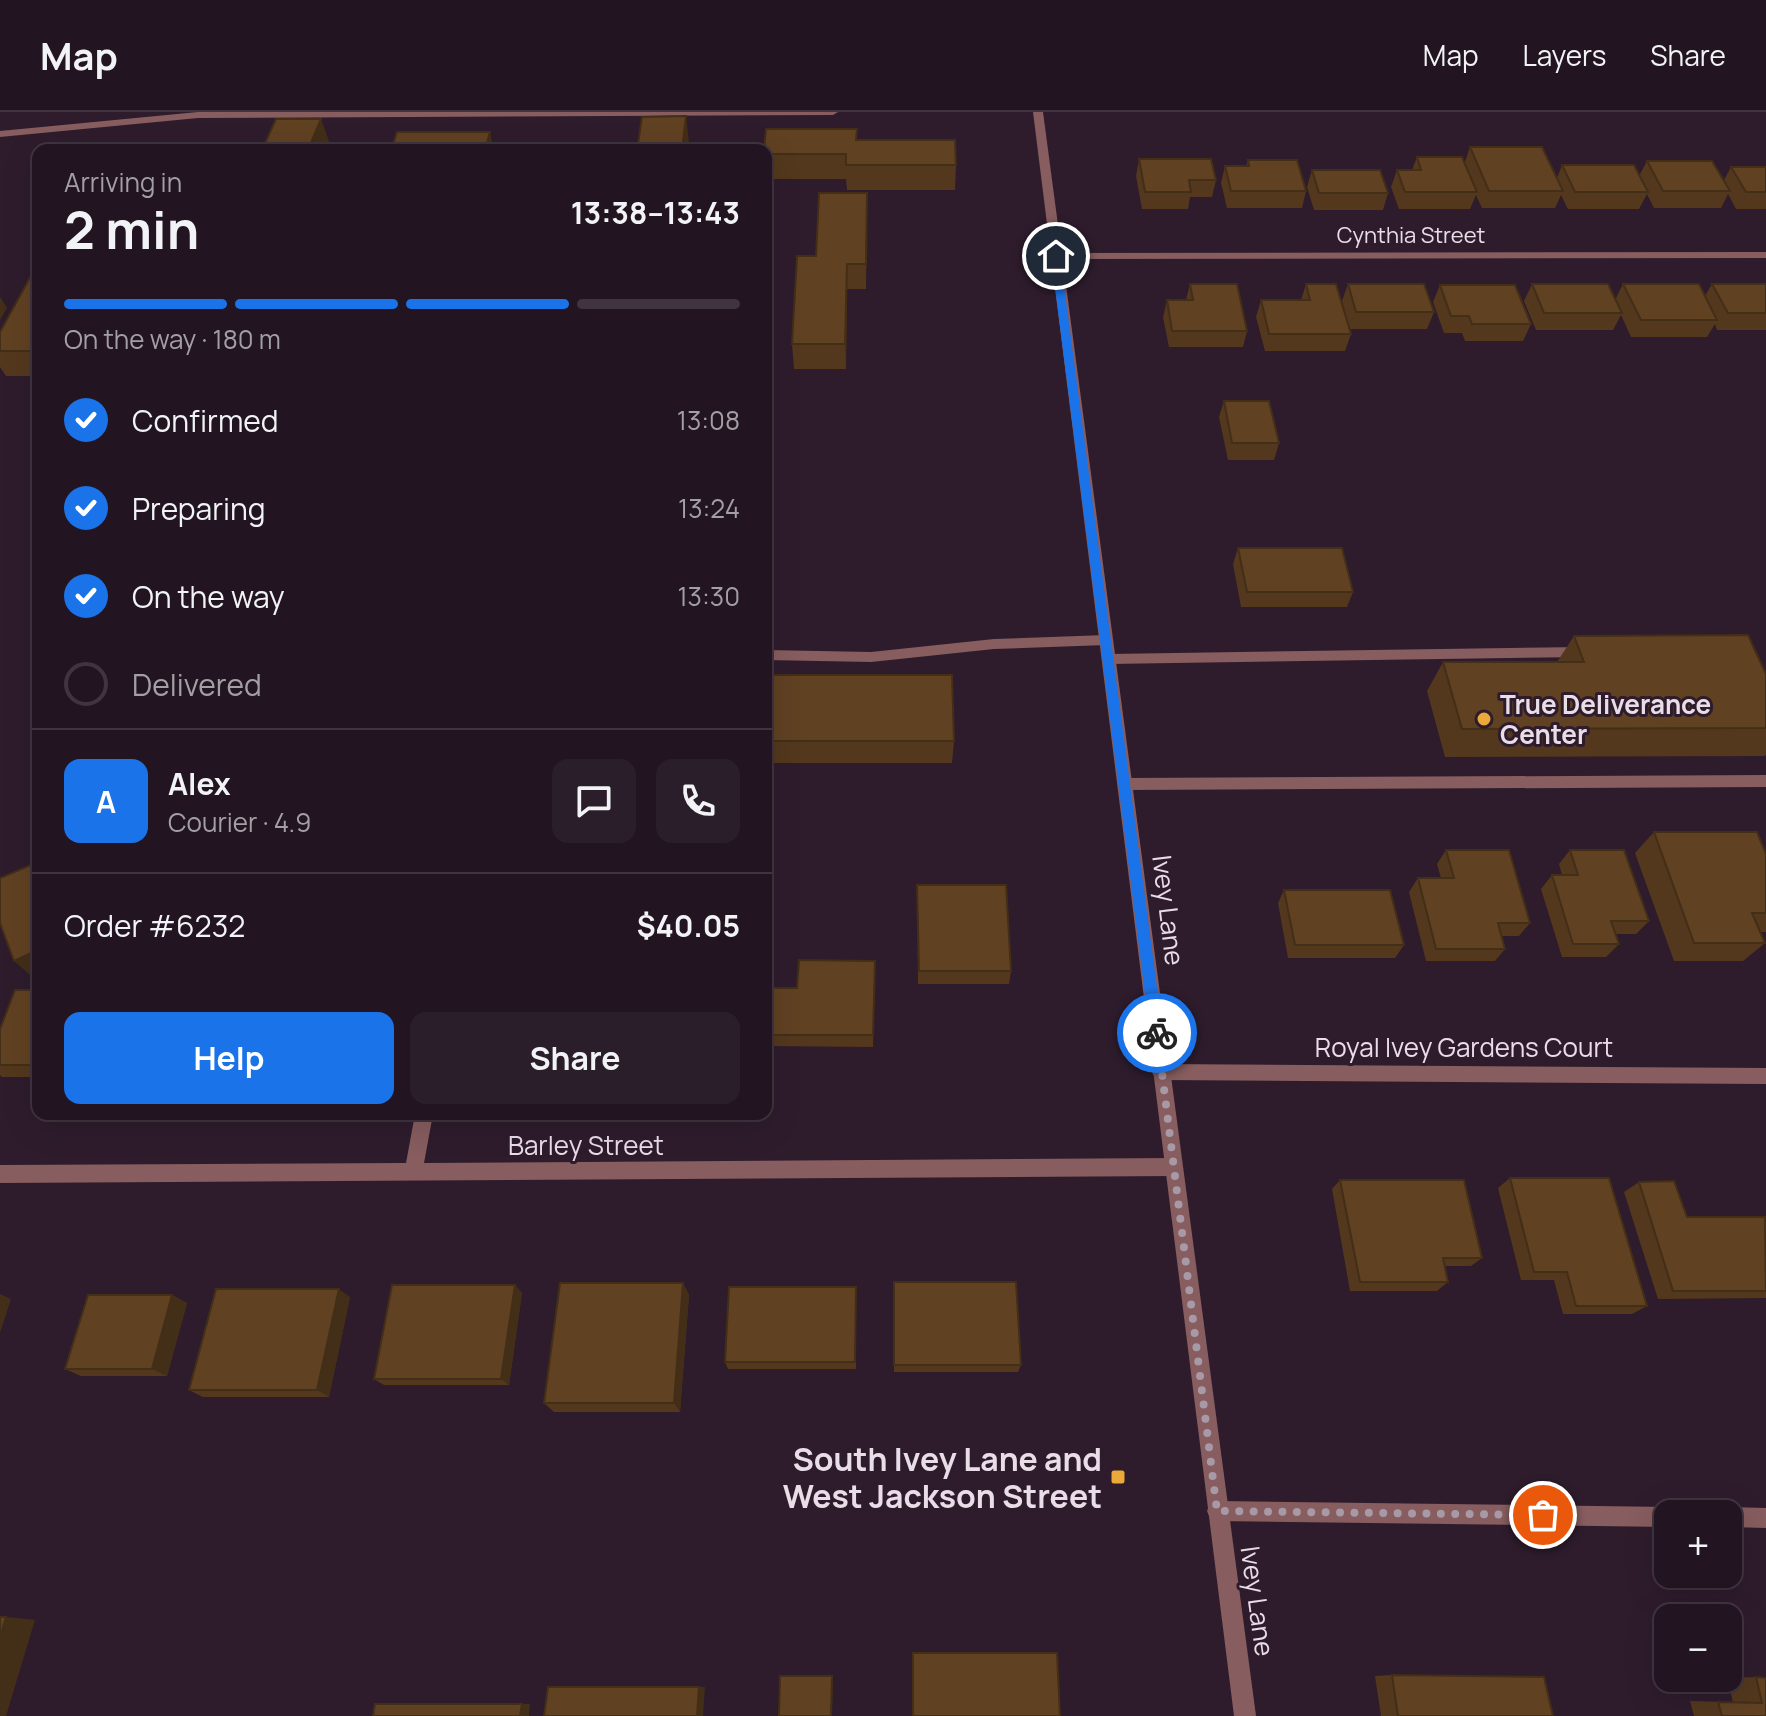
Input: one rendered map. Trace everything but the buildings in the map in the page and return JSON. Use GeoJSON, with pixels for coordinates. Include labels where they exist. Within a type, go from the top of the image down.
{"type":"FeatureCollection","features":[{"type":"Feature","properties":{"kind":"street"},"geometry":{"type":"LineString","coordinates":[[0,134],[198,115],[833,112]]}},
{"type":"Feature","properties":{"kind":"street","name":"Ivey Lane"},"geometry":{"type":"LineString","coordinates":[[1038,112],[1245,1716]]}},
{"type":"Feature","properties":{"kind":"street","name":"Cynthia Street"},"geometry":{"type":"LineString","coordinates":[[1056,256],[1766,255]]}},
{"type":"Feature","properties":{"kind":"street"},"geometry":{"type":"LineString","coordinates":[[772,655],[871,657],[994,644],[1106,640]]}},
{"type":"Feature","properties":{"kind":"street"},"geometry":{"type":"LineString","coordinates":[[1109,659],[1604,651]]}},
{"type":"Feature","properties":{"kind":"street"},"geometry":{"type":"LineString","coordinates":[[1125,784],[1766,781]]}},
{"type":"Feature","properties":{"kind":"street","name":"Royal Ivey Gardens Court"},"geometry":{"type":"LineString","coordinates":[[1161,1072],[1766,1076]]}},
{"type":"Feature","properties":{"kind":"street"},"geometry":{"type":"LineString","coordinates":[[413,1172],[423,1120]]}},
{"type":"Feature","properties":{"kind":"street","name":"Barley Street"},"geometry":{"type":"LineString","coordinates":[[0,1174],[1173,1167]]}},
{"type":"Feature","properties":{"kind":"street"},"geometry":{"type":"LineString","coordinates":[[1217,1511],[1654,1517]]}},
{"type":"Feature","properties":{"kind":"street"},"geometry":{"type":"LineString","coordinates":[[1742,1517],[1766,1518]]}},
{"type":"Feature","properties":{"kind":"way so far"},"geometry":{"type":"LineString","coordinates":[[1157,1033],[1217,1511],[1543,1515]]}},
{"type":"Feature","properties":{"kind":"place","name":"True Deliverance Center"},"geometry":{"type":"Point","coordinates":[1484,719]}},
{"type":"Feature","properties":{"kind":"place","name":"South Ivey Lane and West Jackson Street"},"geometry":{"type":"Point","coordinates":[1118,1477]}},
{"type":"Feature","properties":{"kind":"route"},"geometry":{"type":"LineString","coordinates":[[1056,256],[1157,1033]]}}]}
